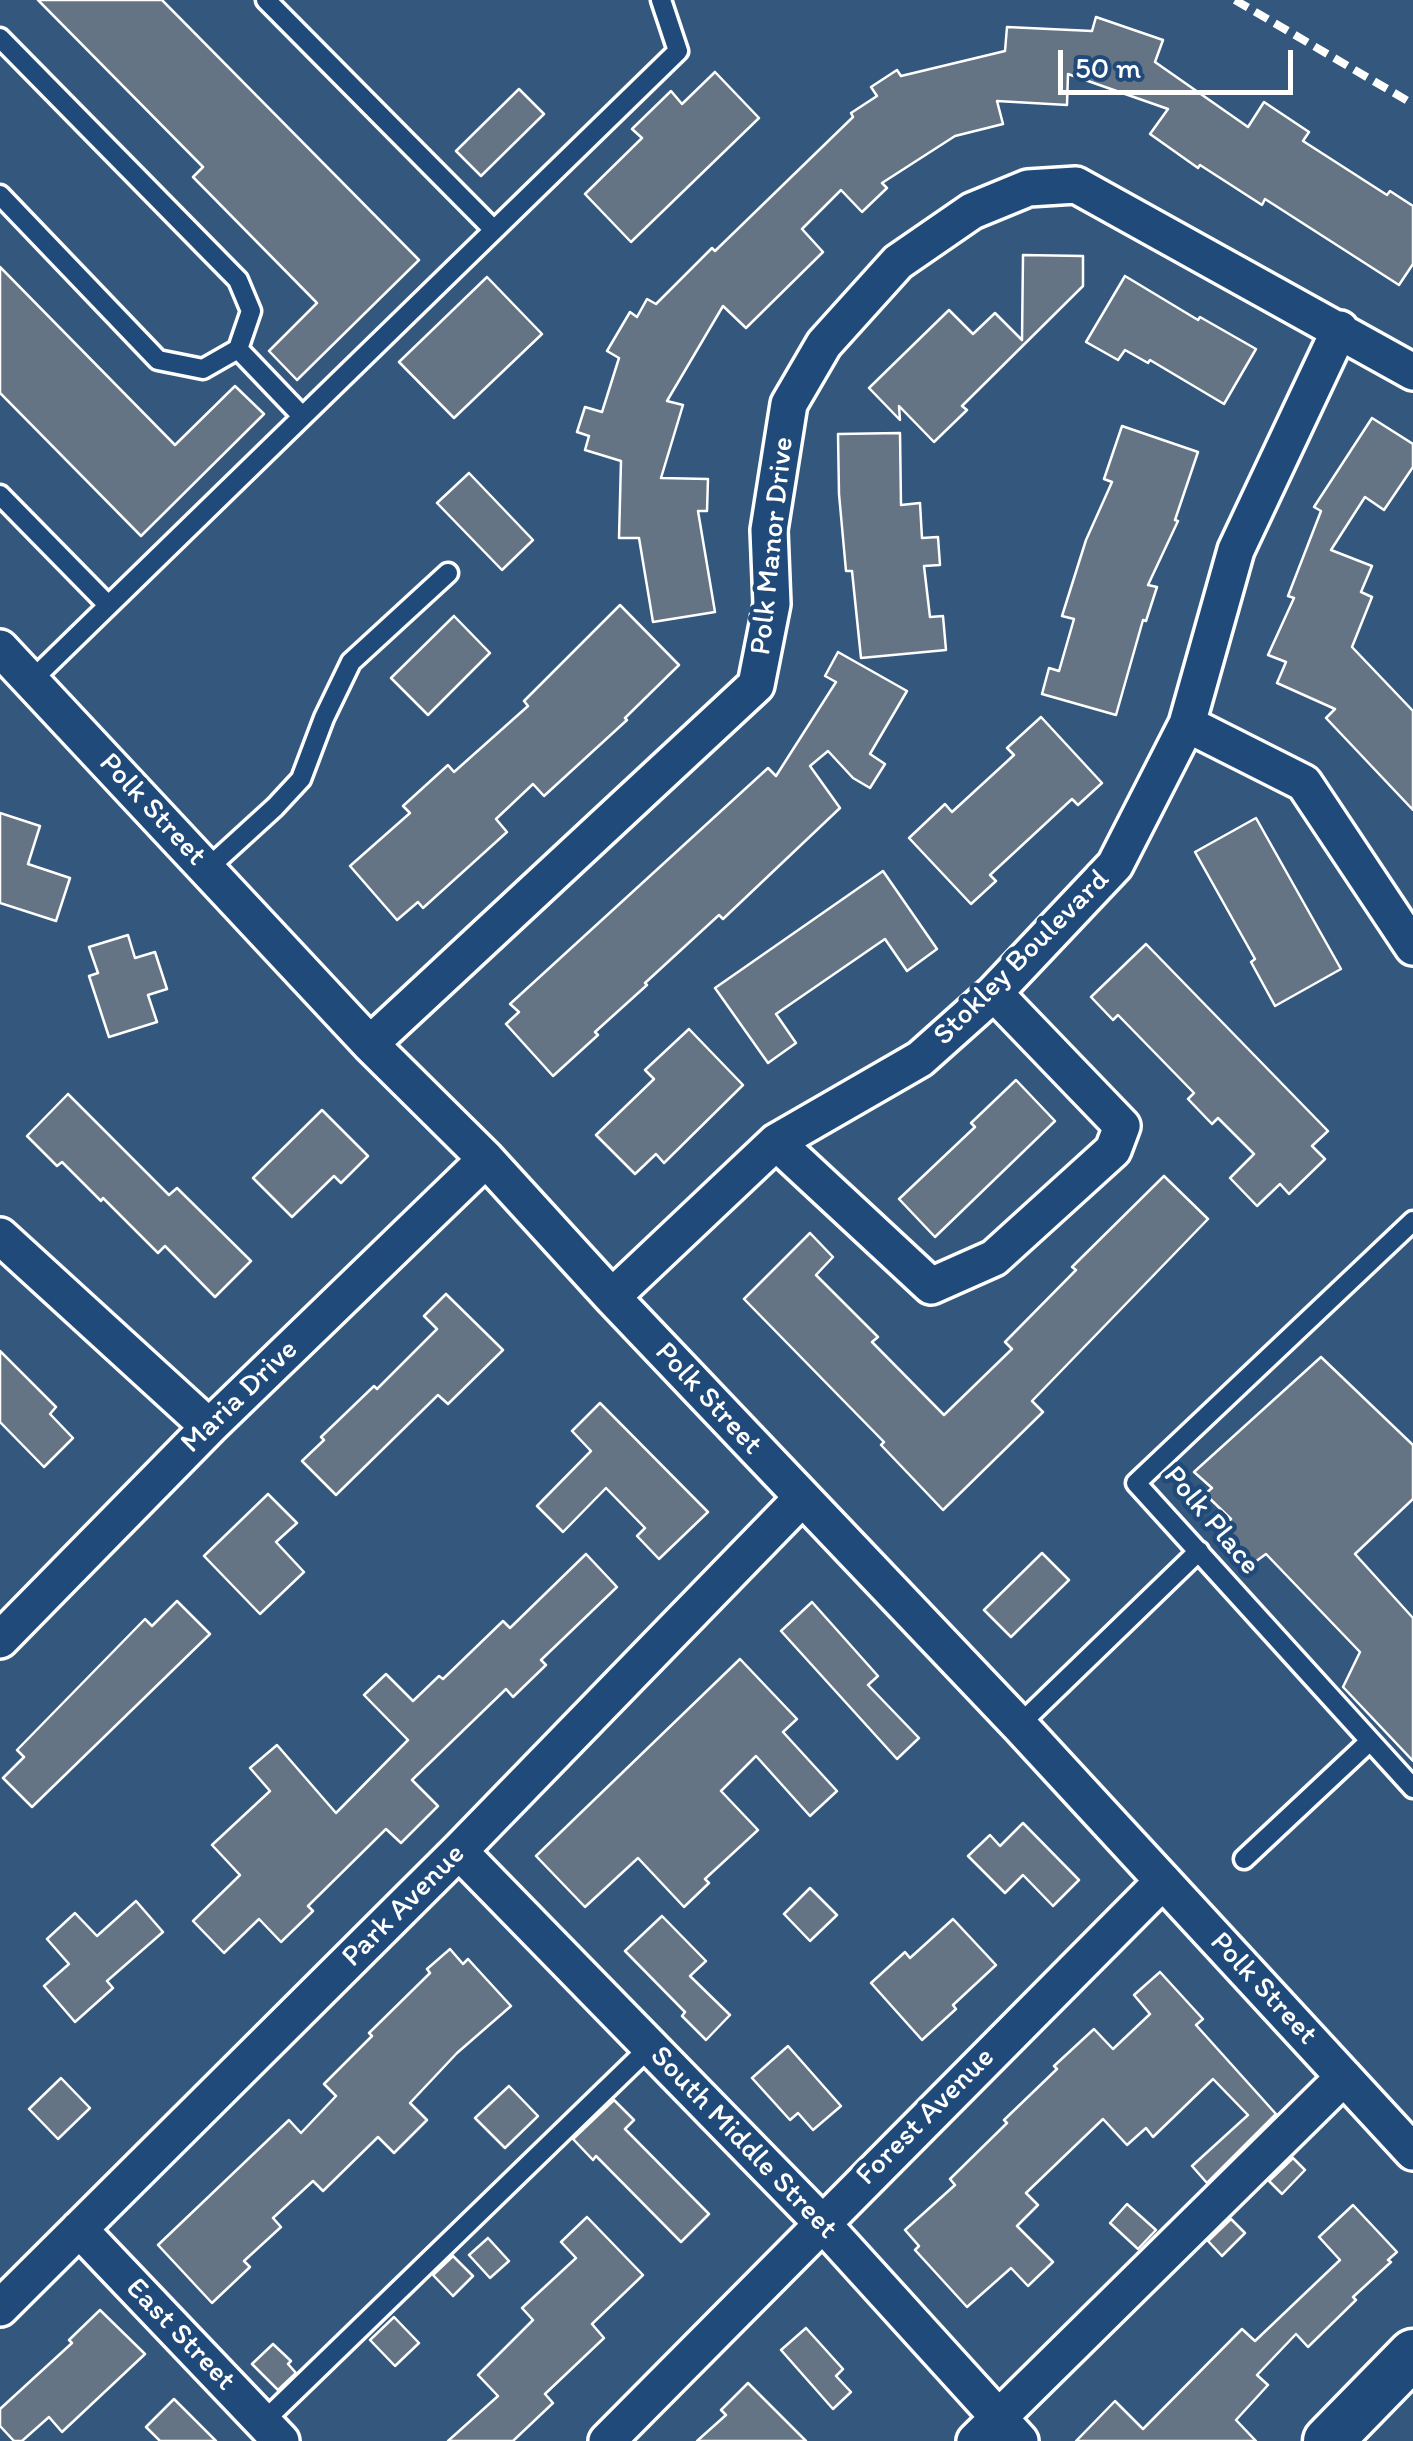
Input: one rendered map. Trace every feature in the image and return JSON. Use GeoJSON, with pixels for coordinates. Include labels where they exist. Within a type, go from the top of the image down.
{"type":"FeatureCollection","features":[{"type":"Feature","properties":{"kind":"main road"},"geometry":{"type":"LineString","coordinates":[[1328,2441],[1413,2354]]}},
{"type":"Feature","properties":{"kind":"street","name":"Polk Manor Drive"},"geometry":{"type":"LineString","coordinates":[[370,1044],[756,686],[772,604],[769,530],[790,404],[824,344],[898,262],[972,212],[1028,188],[1076,184],[1413,372]]}},
{"type":"Feature","properties":{"kind":"street","name":"Stokley Boulevard"},"geometry":{"type":"LineString","coordinates":[[612,1297],[776,1142],[920,1059],[994,993],[1114,865],[1187,724],[1236,550],[1340,330]]}},
{"type":"Feature","properties":{"kind":"street","name":"Polk Street"},"geometry":{"type":"LineString","coordinates":[[0,648],[370,1044],[486,1160],[1019,1725],[1413,2152]]}},
{"type":"Feature","properties":{"kind":"street"},"geometry":{"type":"LineString","coordinates":[[1187,724],[1304,784],[1413,947]]}},
{"type":"Feature","properties":{"kind":"street"},"geometry":{"type":"LineString","coordinates":[[776,1142],[931,1286],[994,1258],[1112,1150],[1122,1126],[994,993]]}},
{"type":"Feature","properties":{"kind":"street","name":"Maria Drive"},"geometry":{"type":"LineString","coordinates":[[0,1640],[209,1426],[486,1160]]}},
{"type":"Feature","properties":{"kind":"street"},"geometry":{"type":"LineString","coordinates":[[0,1236],[209,1426]]}},
{"type":"Feature","properties":{"kind":"street","name":"Park Avenue"},"geometry":{"type":"LineString","coordinates":[[0,2308],[458,1851],[802,1498]]}},
{"type":"Feature","properties":{"kind":"street","name":"South Middle Street"},"geometry":{"type":"LineString","coordinates":[[458,1851],[821,2222],[998,2433]]}},
{"type":"Feature","properties":{"kind":"street","name":"Forest Avenue"},"geometry":{"type":"LineString","coordinates":[[606,2441],[1163,1881]]}},
{"type":"Feature","properties":{"kind":"street"},"geometry":{"type":"LineString","coordinates":[[998,2433],[1344,2077]]}},
{"type":"Feature","properties":{"kind":"street","name":"East Street"},"geometry":{"type":"LineString","coordinates":[[79,2229],[272,2431]]}},
{"type":"Feature","properties":{"kind":"lane"},"geometry":{"type":"LineString","coordinates":[[266,0],[494,230]]}},
{"type":"Feature","properties":{"kind":"lane"},"geometry":{"type":"LineString","coordinates":[[31,681],[678,50],[662,0]]}},
{"type":"Feature","properties":{"kind":"lane"},"geometry":{"type":"LineString","coordinates":[[0,38],[238,280],[251,311],[238,349],[203,368],[158,360],[0,194]]}},
{"type":"Feature","properties":{"kind":"lane"},"geometry":{"type":"LineString","coordinates":[[238,349],[302,416]]}},
{"type":"Feature","properties":{"kind":"lane"},"geometry":{"type":"LineString","coordinates":[[0,495],[108,605]]}},
{"type":"Feature","properties":{"kind":"lane"},"geometry":{"type":"LineString","coordinates":[[207,869],[275,808],[300,779],[351,662],[448,573]]}},
{"type":"Feature","properties":{"kind":"lane","name":"Polk Place"},"geometry":{"type":"LineString","coordinates":[[1413,1221],[1136,1482],[1413,1788]]}},
{"type":"Feature","properties":{"kind":"lane"},"geometry":{"type":"LineString","coordinates":[[1019,1725],[1198,1550]]}},
{"type":"Feature","properties":{"kind":"lane"},"geometry":{"type":"LineString","coordinates":[[1244,1859],[1368,1742]]}},
{"type":"Feature","properties":{"kind":"lane"},"geometry":{"type":"LineString","coordinates":[[272,2431],[650,2046]]}},
{"type":"Feature","properties":{"kind":"building"},"geometry":{"type":"Polygon","coordinates":[[[38,0],[162,0],[419,260],[297,380],[269,351],[317,303],[193,177],[203,167],[38,0]]]}},
{"type":"Feature","properties":{"kind":"building"},"geometry":{"type":"Polygon","coordinates":[[[1096,17],[1163,40],[1155,62],[1248,127],[1264,102],[1309,132],[1303,141],[1387,195],[1390,191],[1413,206],[1413,264],[1399,285],[1265,199],[1262,205],[1200,165],[1198,168],[1150,134],[1168,109],[1068,74],[1067,105],[997,101],[1003,124],[955,136],[882,183],[887,188],[862,212],[841,190],[802,229],[823,252],[746,328],[723,306],[667,401],[683,405],[661,478],[708,479],[707,511],[698,511],[715,612],[653,622],[639,538],[619,538],[621,461],[585,450],[589,436],[577,432],[585,407],[602,412],[619,358],[607,351],[630,312],[637,317],[647,299],[656,304],[712,248],[715,251],[853,117],[851,113],[877,96],[871,87],[897,70],[901,76],[1005,51],[1007,27],[1092,31],[1096,17]]]}},
{"type":"Feature","properties":{"kind":"building"},"geometry":{"type":"Polygon","coordinates":[[[715,72],[759,118],[631,242],[585,194],[642,138],[632,129],[671,91],[682,104],[715,72]]]}},
{"type":"Feature","properties":{"kind":"building"},"geometry":{"type":"Polygon","coordinates":[[[519,89],[544,114],[481,176],[456,151],[519,89]]]}},
{"type":"Feature","properties":{"kind":"building"},"geometry":{"type":"Polygon","coordinates":[[[1023,255],[1083,256],[1083,286],[962,406],[967,410],[934,442],[899,406],[900,420],[869,388],[949,310],[973,334],[995,313],[1022,340],[1023,255]]]}},
{"type":"Feature","properties":{"kind":"building"},"geometry":{"type":"Polygon","coordinates":[[[0,267],[175,445],[235,386],[264,414],[141,536],[0,393],[0,267]]]}},
{"type":"Feature","properties":{"kind":"building"},"geometry":{"type":"Polygon","coordinates":[[[1125,276],[1256,349],[1224,404],[1150,360],[1148,363],[1125,350],[1118,360],[1086,342],[1125,276]]]}},
{"type":"Feature","properties":{"kind":"building"},"geometry":{"type":"Polygon","coordinates":[[[487,277],[542,334],[454,418],[399,362],[487,277]]]}},
{"type":"Feature","properties":{"kind":"building"},"geometry":{"type":"Polygon","coordinates":[[[1372,418],[1413,444],[1413,467],[1384,510],[1365,497],[1331,550],[1372,566],[1361,592],[1372,597],[1352,647],[1413,711],[1413,810],[1326,718],[1335,709],[1277,683],[1286,662],[1268,655],[1294,598],[1288,596],[1321,511],[1314,507],[1372,418]]]}},
{"type":"Feature","properties":{"kind":"building"},"geometry":{"type":"Polygon","coordinates":[[[1122,426],[1198,452],[1175,520],[1178,521],[1148,585],[1157,587],[1146,621],[1143,620],[1116,715],[1042,694],[1049,668],[1059,671],[1074,619],[1062,616],[1086,540],[1112,482],[1104,479],[1122,426]]]}},
{"type":"Feature","properties":{"kind":"building"},"geometry":{"type":"Polygon","coordinates":[[[900,433],[901,505],[920,503],[922,538],[938,537],[940,565],[924,566],[930,617],[943,616],[946,650],[861,658],[852,571],[846,571],[838,434],[900,433]]]}},
{"type":"Feature","properties":{"kind":"building"},"geometry":{"type":"Polygon","coordinates":[[[469,473],[533,540],[502,570],[437,503],[469,473]]]}},
{"type":"Feature","properties":{"kind":"building"},"geometry":{"type":"Polygon","coordinates":[[[620,605],[679,665],[627,720],[544,796],[533,784],[496,819],[507,832],[423,908],[418,902],[397,920],[350,866],[410,813],[403,806],[448,765],[454,772],[528,706],[524,701],[620,605]]]}},
{"type":"Feature","properties":{"kind":"building"},"geometry":{"type":"Polygon","coordinates":[[[454,616],[490,653],[428,715],[391,678],[454,616]]]}},
{"type":"Feature","properties":{"kind":"building"},"geometry":{"type":"Polygon","coordinates":[[[838,652],[907,691],[870,754],[885,764],[870,788],[853,778],[828,751],[810,766],[840,808],[723,919],[719,915],[645,983],[595,1032],[598,1035],[553,1076],[506,1024],[519,1012],[510,1004],[768,768],[776,776],[836,682],[825,676],[838,652]]]}},
{"type":"Feature","properties":{"kind":"building"},"geometry":{"type":"Polygon","coordinates":[[[1041,717],[1102,783],[1078,805],[1072,799],[990,875],[996,881],[971,904],[909,838],[945,804],[952,812],[1014,755],[1007,748],[1041,717]]]}},
{"type":"Feature","properties":{"kind":"building"},"geometry":{"type":"Polygon","coordinates":[[[0,813],[40,826],[28,864],[70,878],[56,921],[0,903],[0,813]]]}},
{"type":"Feature","properties":{"kind":"building"},"geometry":{"type":"Polygon","coordinates":[[[1256,818],[1341,969],[1275,1006],[1251,962],[1255,959],[1195,852],[1256,818]]]}},
{"type":"Feature","properties":{"kind":"building"},"geometry":{"type":"Polygon","coordinates":[[[883,871],[937,949],[907,971],[885,939],[776,1014],[796,1043],[768,1063],[715,988],[883,871]]]}},
{"type":"Feature","properties":{"kind":"building"},"geometry":{"type":"Polygon","coordinates":[[[128,935],[135,958],[155,952],[167,989],[148,995],[157,1022],[109,1037],[89,976],[98,973],[89,947],[128,935]]]}},
{"type":"Feature","properties":{"kind":"building"},"geometry":{"type":"Polygon","coordinates":[[[1146,944],[1328,1131],[1312,1146],[1325,1159],[1289,1194],[1280,1184],[1257,1206],[1230,1178],[1254,1154],[1218,1118],[1212,1124],[1188,1099],[1194,1093],[1118,1015],[1113,1020],[1091,997],[1146,944]]]}},
{"type":"Feature","properties":{"kind":"building"},"geometry":{"type":"Polygon","coordinates":[[[689,1029],[743,1085],[664,1163],[656,1154],[635,1174],[596,1135],[654,1079],[645,1070],[689,1029]]]}},
{"type":"Feature","properties":{"kind":"building"},"geometry":{"type":"Polygon","coordinates":[[[1016,1080],[1055,1121],[935,1237],[899,1199],[975,1127],[971,1123],[1016,1080]]]}},
{"type":"Feature","properties":{"kind":"building"},"geometry":{"type":"Polygon","coordinates":[[[68,1094],[169,1195],[177,1188],[251,1261],[215,1297],[165,1246],[158,1253],[103,1198],[101,1201],[62,1162],[57,1166],[27,1136],[68,1094]]]}},
{"type":"Feature","properties":{"kind":"building"},"geometry":{"type":"Polygon","coordinates":[[[322,1110],[368,1156],[341,1183],[334,1176],[292,1217],[253,1178],[322,1110]]]}},
{"type":"Feature","properties":{"kind":"building"},"geometry":{"type":"Polygon","coordinates":[[[1164,1176],[1208,1219],[1032,1401],[1043,1412],[943,1510],[881,1445],[884,1442],[744,1299],[810,1233],[833,1257],[816,1275],[878,1337],[872,1342],[944,1415],[1012,1349],[1005,1342],[1076,1270],[1072,1267],[1164,1176]]]}},
{"type":"Feature","properties":{"kind":"building"},"geometry":{"type":"Polygon","coordinates":[[[446,1294],[503,1350],[448,1404],[438,1395],[336,1495],[302,1461],[324,1440],[321,1437],[374,1386],[377,1389],[437,1329],[424,1316],[446,1294]]]}},
{"type":"Feature","properties":{"kind":"building"},"geometry":{"type":"Polygon","coordinates":[[[0,1351],[56,1407],[50,1414],[73,1438],[44,1467],[0,1422],[0,1351]]]}},
{"type":"Feature","properties":{"kind":"building"},"geometry":{"type":"Polygon","coordinates":[[[1321,1357],[1413,1445],[1413,1499],[1355,1554],[1413,1618],[1413,1761],[1343,1687],[1360,1652],[1266,1554],[1248,1567],[1218,1534],[1231,1519],[1205,1494],[1212,1488],[1194,1472],[1321,1357]]]}},
{"type":"Feature","properties":{"kind":"building"},"geometry":{"type":"Polygon","coordinates":[[[600,1403],[708,1512],[659,1559],[637,1536],[645,1528],[606,1488],[563,1532],[537,1506],[591,1451],[572,1431],[600,1403]]]}},
{"type":"Feature","properties":{"kind":"building"},"geometry":{"type":"Polygon","coordinates":[[[268,1494],[297,1523],[276,1542],[304,1572],[260,1614],[204,1556],[268,1494]]]}},
{"type":"Feature","properties":{"kind":"building"},"geometry":{"type":"Polygon","coordinates":[[[1042,1553],[1069,1580],[1011,1637],[984,1610],[1042,1553]]]}},
{"type":"Feature","properties":{"kind":"building"},"geometry":{"type":"Polygon","coordinates":[[[586,1554],[617,1587],[541,1660],[546,1665],[513,1697],[506,1689],[412,1780],[438,1806],[401,1843],[386,1829],[308,1906],[313,1911],[281,1942],[259,1919],[224,1953],[193,1921],[240,1875],[212,1845],[270,1791],[250,1768],[277,1745],[336,1813],[408,1740],[364,1695],[386,1674],[413,1701],[439,1676],[443,1679],[503,1621],[510,1628],[586,1554]]]}},
{"type":"Feature","properties":{"kind":"building"},"geometry":{"type":"Polygon","coordinates":[[[177,1601],[210,1634],[32,1807],[3,1778],[24,1757],[17,1750],[145,1619],[152,1626],[177,1601]]]}},
{"type":"Feature","properties":{"kind":"building"},"geometry":{"type":"Polygon","coordinates":[[[812,1602],[878,1676],[868,1685],[919,1738],[897,1759],[781,1631],[812,1602]]]}},
{"type":"Feature","properties":{"kind":"building"},"geometry":{"type":"Polygon","coordinates":[[[740,1659],[797,1719],[783,1732],[837,1791],[810,1816],[756,1756],[721,1791],[758,1830],[705,1879],[709,1883],[684,1907],[638,1858],[585,1907],[536,1856],[740,1659]]]}},
{"type":"Feature","properties":{"kind":"building"},"geometry":{"type":"Polygon","coordinates":[[[1023,1823],[1079,1880],[1053,1906],[1023,1875],[1005,1893],[968,1856],[990,1835],[1000,1846],[1023,1823]]]}},
{"type":"Feature","properties":{"kind":"building"},"geometry":{"type":"Polygon","coordinates":[[[810,1888],[837,1915],[810,1941],[784,1914],[810,1888]]]}},
{"type":"Feature","properties":{"kind":"building"},"geometry":{"type":"Polygon","coordinates":[[[136,1901],[163,1932],[107,1981],[113,1988],[75,2022],[44,1986],[69,1964],[47,1939],[75,1913],[97,1936],[136,1901]]]}},
{"type":"Feature","properties":{"kind":"building"},"geometry":{"type":"Polygon","coordinates":[[[662,1916],[706,1961],[690,1976],[730,2015],[706,2040],[682,2016],[685,2012],[625,1951],[662,1916]]]}},
{"type":"Feature","properties":{"kind":"building"},"geometry":{"type":"Polygon","coordinates":[[[953,1919],[996,1965],[922,2040],[871,1983],[905,1952],[910,1958],[953,1919]]]}},
{"type":"Feature","properties":{"kind":"building"},"geometry":{"type":"Polygon","coordinates":[[[450,1949],[463,1964],[468,1959],[511,2006],[457,2053],[410,2103],[427,2120],[394,2153],[378,2137],[323,2191],[313,2181],[273,2218],[281,2227],[244,2261],[250,2267],[212,2303],[158,2245],[289,2120],[301,2133],[336,2096],[324,2084],[430,1973],[427,1969],[450,1949]]]}},
{"type":"Feature","properties":{"kind":"building"},"geometry":{"type":"Polygon","coordinates":[[[1160,1972],[1203,2019],[1196,2025],[1276,2114],[1207,2183],[1192,2166],[1248,2115],[1213,2079],[1153,2137],[1146,2128],[1127,2145],[1103,2119],[1026,2193],[1038,2205],[1017,2226],[1053,2262],[1028,2286],[1011,2268],[967,2307],[915,2250],[919,2246],[905,2230],[955,2185],[950,2179],[1057,2069],[1054,2066],[1094,2029],[1113,2049],[1150,2014],[1134,1995],[1160,1972]]]}},
{"type":"Feature","properties":{"kind":"building"},"geometry":{"type":"Polygon","coordinates":[[[788,2046],[841,2106],[813,2130],[798,2113],[790,2120],[752,2078],[788,2046]]]}},
{"type":"Feature","properties":{"kind":"building"},"geometry":{"type":"Polygon","coordinates":[[[61,2078],[90,2108],[58,2139],[29,2109],[61,2078]]]}},
{"type":"Feature","properties":{"kind":"building"},"geometry":{"type":"Polygon","coordinates":[[[509,2086],[538,2116],[505,2148],[475,2118],[509,2086]]]}},
{"type":"Feature","properties":{"kind":"building"},"geometry":{"type":"Polygon","coordinates":[[[614,2100],[634,2120],[625,2129],[709,2214],[681,2242],[596,2156],[593,2160],[573,2139],[614,2100]]]}},
{"type":"Feature","properties":{"kind":"building"},"geometry":{"type":"Polygon","coordinates":[[[1293,2158],[1305,2170],[1282,2194],[1269,2181],[1293,2158]]]}},
{"type":"Feature","properties":{"kind":"building"},"geometry":{"type":"Polygon","coordinates":[[[1127,2204],[1156,2230],[1138,2249],[1110,2223],[1127,2204]]]}},
{"type":"Feature","properties":{"kind":"building"},"geometry":{"type":"Polygon","coordinates":[[[1353,2205],[1397,2252],[1308,2347],[1296,2334],[1257,2375],[1268,2385],[1236,2420],[1256,2441],[1076,2441],[1115,2401],[1143,2429],[1242,2329],[1255,2341],[1340,2260],[1319,2237],[1353,2205]]]}},
{"type":"Feature","properties":{"kind":"building"},"geometry":{"type":"Polygon","coordinates":[[[587,2217],[643,2275],[592,2324],[604,2338],[545,2394],[553,2403],[513,2441],[448,2441],[498,2396],[478,2375],[533,2320],[522,2308],[576,2258],[561,2242],[587,2217]]]}},
{"type":"Feature","properties":{"kind":"building"},"geometry":{"type":"Polygon","coordinates":[[[1231,2219],[1245,2233],[1222,2256],[1208,2241],[1231,2219]]]}},
{"type":"Feature","properties":{"kind":"building"},"geometry":{"type":"Polygon","coordinates":[[[488,2238],[509,2261],[490,2278],[469,2255],[488,2238]]]}},
{"type":"Feature","properties":{"kind":"building"},"geometry":{"type":"Polygon","coordinates":[[[453,2256],[473,2276],[453,2296],[433,2275],[453,2256]]]}},
{"type":"Feature","properties":{"kind":"building"},"geometry":{"type":"Polygon","coordinates":[[[100,2310],[145,2354],[62,2432],[49,2417],[22,2441],[14,2441],[0,2426],[0,2409],[72,2343],[69,2340],[100,2310]]]}},
{"type":"Feature","properties":{"kind":"building"},"geometry":{"type":"Polygon","coordinates":[[[394,2317],[419,2343],[395,2366],[370,2340],[394,2317]]]}},
{"type":"Feature","properties":{"kind":"building"},"geometry":{"type":"Polygon","coordinates":[[[806,2328],[843,2369],[836,2376],[851,2392],[833,2409],[781,2350],[806,2328]]]}},
{"type":"Feature","properties":{"kind":"building"},"geometry":{"type":"Polygon","coordinates":[[[273,2344],[291,2361],[288,2364],[296,2373],[278,2390],[252,2364],[273,2344]]]}},
{"type":"Feature","properties":{"kind":"building"},"geometry":{"type":"Polygon","coordinates":[[[748,2383],[806,2441],[697,2441],[726,2415],[721,2410],[748,2383]]]}},
{"type":"Feature","properties":{"kind":"building"},"geometry":{"type":"Polygon","coordinates":[[[174,2399],[216,2441],[160,2441],[146,2427],[174,2399]]]}},
{"type":"Feature","properties":{"kind":"railway"},"geometry":{"type":"LineString","coordinates":[[1235,0],[1413,104]]}}]}
